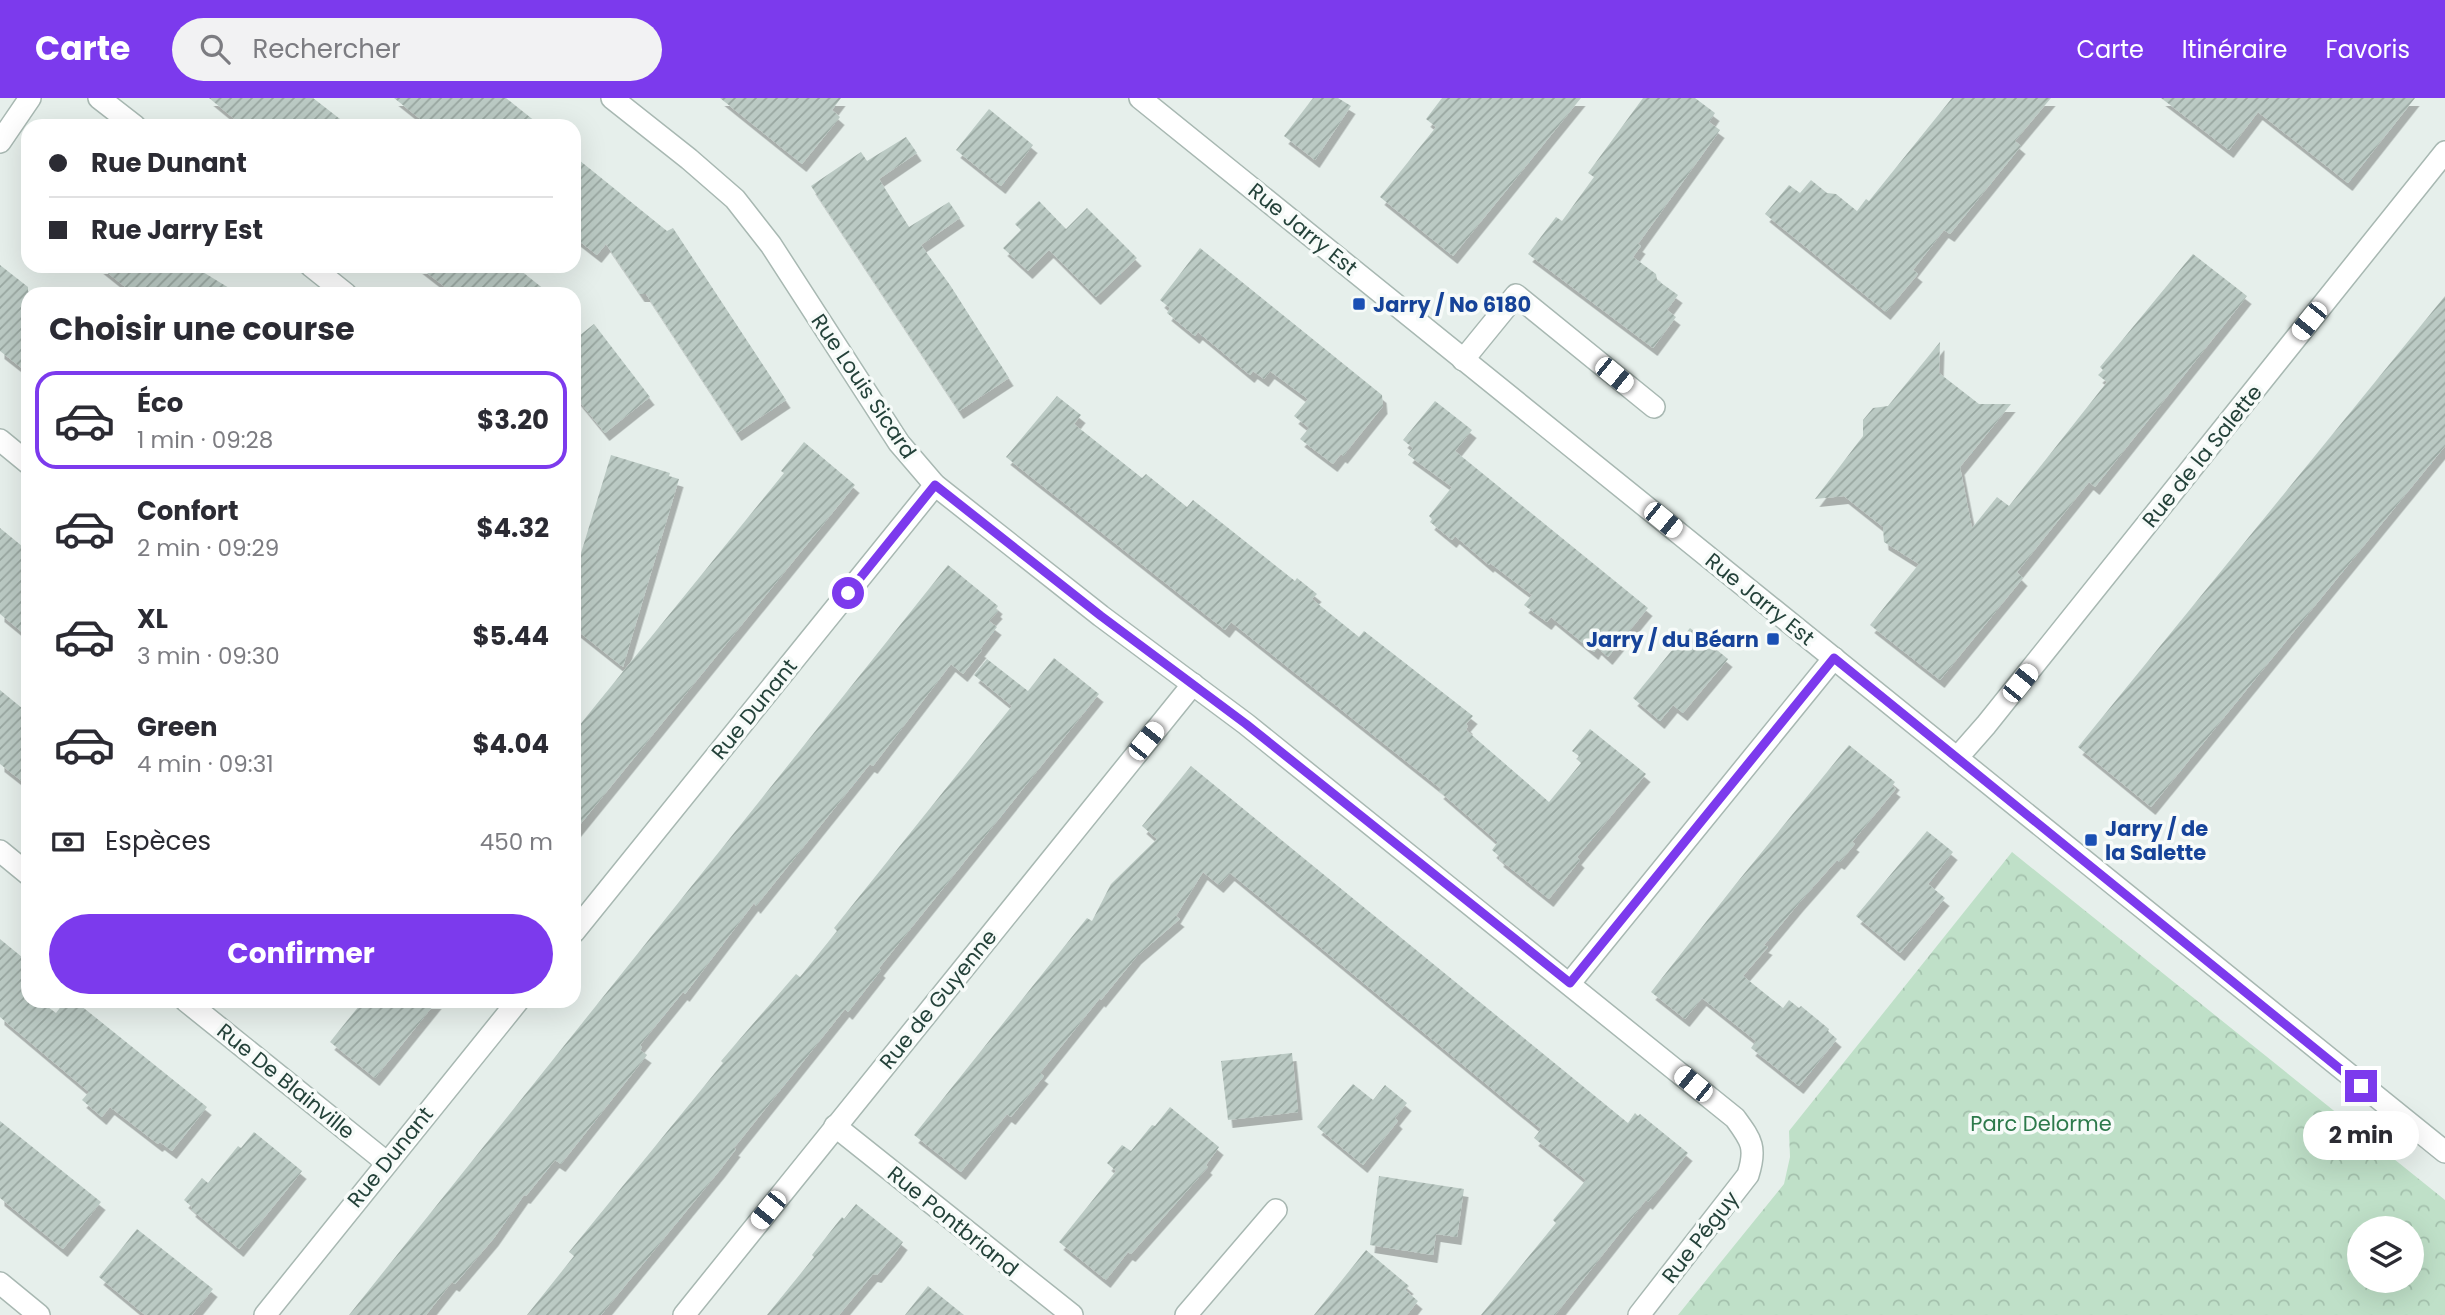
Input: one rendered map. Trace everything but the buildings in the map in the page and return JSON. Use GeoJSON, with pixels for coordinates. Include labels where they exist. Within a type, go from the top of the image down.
{"type":"FeatureCollection","features":[{"type":"Feature","properties":{"kind":"street"},"geometry":{"type":"LineString","coordinates":[[0,142],[30,98]]}},
{"type":"Feature","properties":{"kind":"street"},"geometry":{"type":"LineString","coordinates":[[99,98],[126,119]]}},
{"type":"Feature","properties":{"kind":"street","name":"Rue Louis Sicard"},"geometry":{"type":"LineString","coordinates":[[612,98],[689,159],[735,200],[771,245],[898,443],[935,485],[1101,616],[1257,733],[1570,983],[1735,1118],[1749,1136],[1754,1155]]}},
{"type":"Feature","properties":{"kind":"street","name":"Rue Jarry Est"},"geometry":{"type":"LineString","coordinates":[[1140,98],[2445,1152]]}},
{"type":"Feature","properties":{"kind":"street","name":"Rue de la Salette"},"geometry":{"type":"LineString","coordinates":[[1957,758],[2445,152]]}},
{"type":"Feature","properties":{"kind":"street"},"geometry":{"type":"LineString","coordinates":[[320,273],[337,287]]}},
{"type":"Feature","properties":{"kind":"street"},"geometry":{"type":"LineString","coordinates":[[1463,360],[1516,295],[1654,407]]}},
{"type":"Feature","properties":{"kind":"street"},"geometry":{"type":"LineString","coordinates":[[0,440],[21,457]]}},
{"type":"Feature","properties":{"kind":"street","name":"Rue Dunant"},"geometry":{"type":"LineString","coordinates":[[581,908],[935,485]]}},
{"type":"Feature","properties":{"kind":"street"},"geometry":{"type":"LineString","coordinates":[[1570,983],[1834,658]]}},
{"type":"Feature","properties":{"kind":"street","name":"Rue de Guyenne"},"geometry":{"type":"LineString","coordinates":[[684,1315],[1193,684]]}},
{"type":"Feature","properties":{"kind":"street"},"geometry":{"type":"LineString","coordinates":[[0,851],[21,868]]}},
{"type":"Feature","properties":{"kind":"street","name":"Rue De Blainville"},"geometry":{"type":"LineString","coordinates":[[195,1008],[386,1162]]}},
{"type":"Feature","properties":{"kind":"street","name":"Rue Dunant"},"geometry":{"type":"LineString","coordinates":[[265,1315],[511,1008]]}},
{"type":"Feature","properties":{"kind":"street","name":"Rue Pontbriand"},"geometry":{"type":"LineString","coordinates":[[835,1126],[1072,1315]]}},
{"type":"Feature","properties":{"kind":"street","name":"Rue Péguy"},"geometry":{"type":"LineString","coordinates":[[1639,1315],[1736,1192],[1748,1175],[1754,1155]]}},
{"type":"Feature","properties":{"kind":"street"},"geometry":{"type":"LineString","coordinates":[[1186,1315],[1276,1210]]}},
{"type":"Feature","properties":{"kind":"street"},"geometry":{"type":"LineString","coordinates":[[0,1283],[39,1315]]}},
{"type":"Feature","properties":{"kind":"green space","name":"Parc Delorme"},"geometry":{"type":"Polygon","coordinates":[[[2012,852],[2445,1200],[2445,1315],[1678,1315],[1784,1184],[1790,1157],[1789,1131],[2012,852]]]}},
{"type":"Feature","properties":{"kind":"place","name":"Jarry / No 6180"},"geometry":{"type":"Point","coordinates":[1359,304]}},
{"type":"Feature","properties":{"kind":"place","name":"Jarry / du Béarn"},"geometry":{"type":"Point","coordinates":[1773,639]}},
{"type":"Feature","properties":{"kind":"place","name":"Jarry / de la Salette"},"geometry":{"type":"Point","coordinates":[2091,840]}},
{"type":"Feature","properties":{"kind":"route"},"geometry":{"type":"LineString","coordinates":[[848,593],[935,485],[1101,616],[1246,724],[1570,983],[1834,658],[2361,1086]]}}]}
